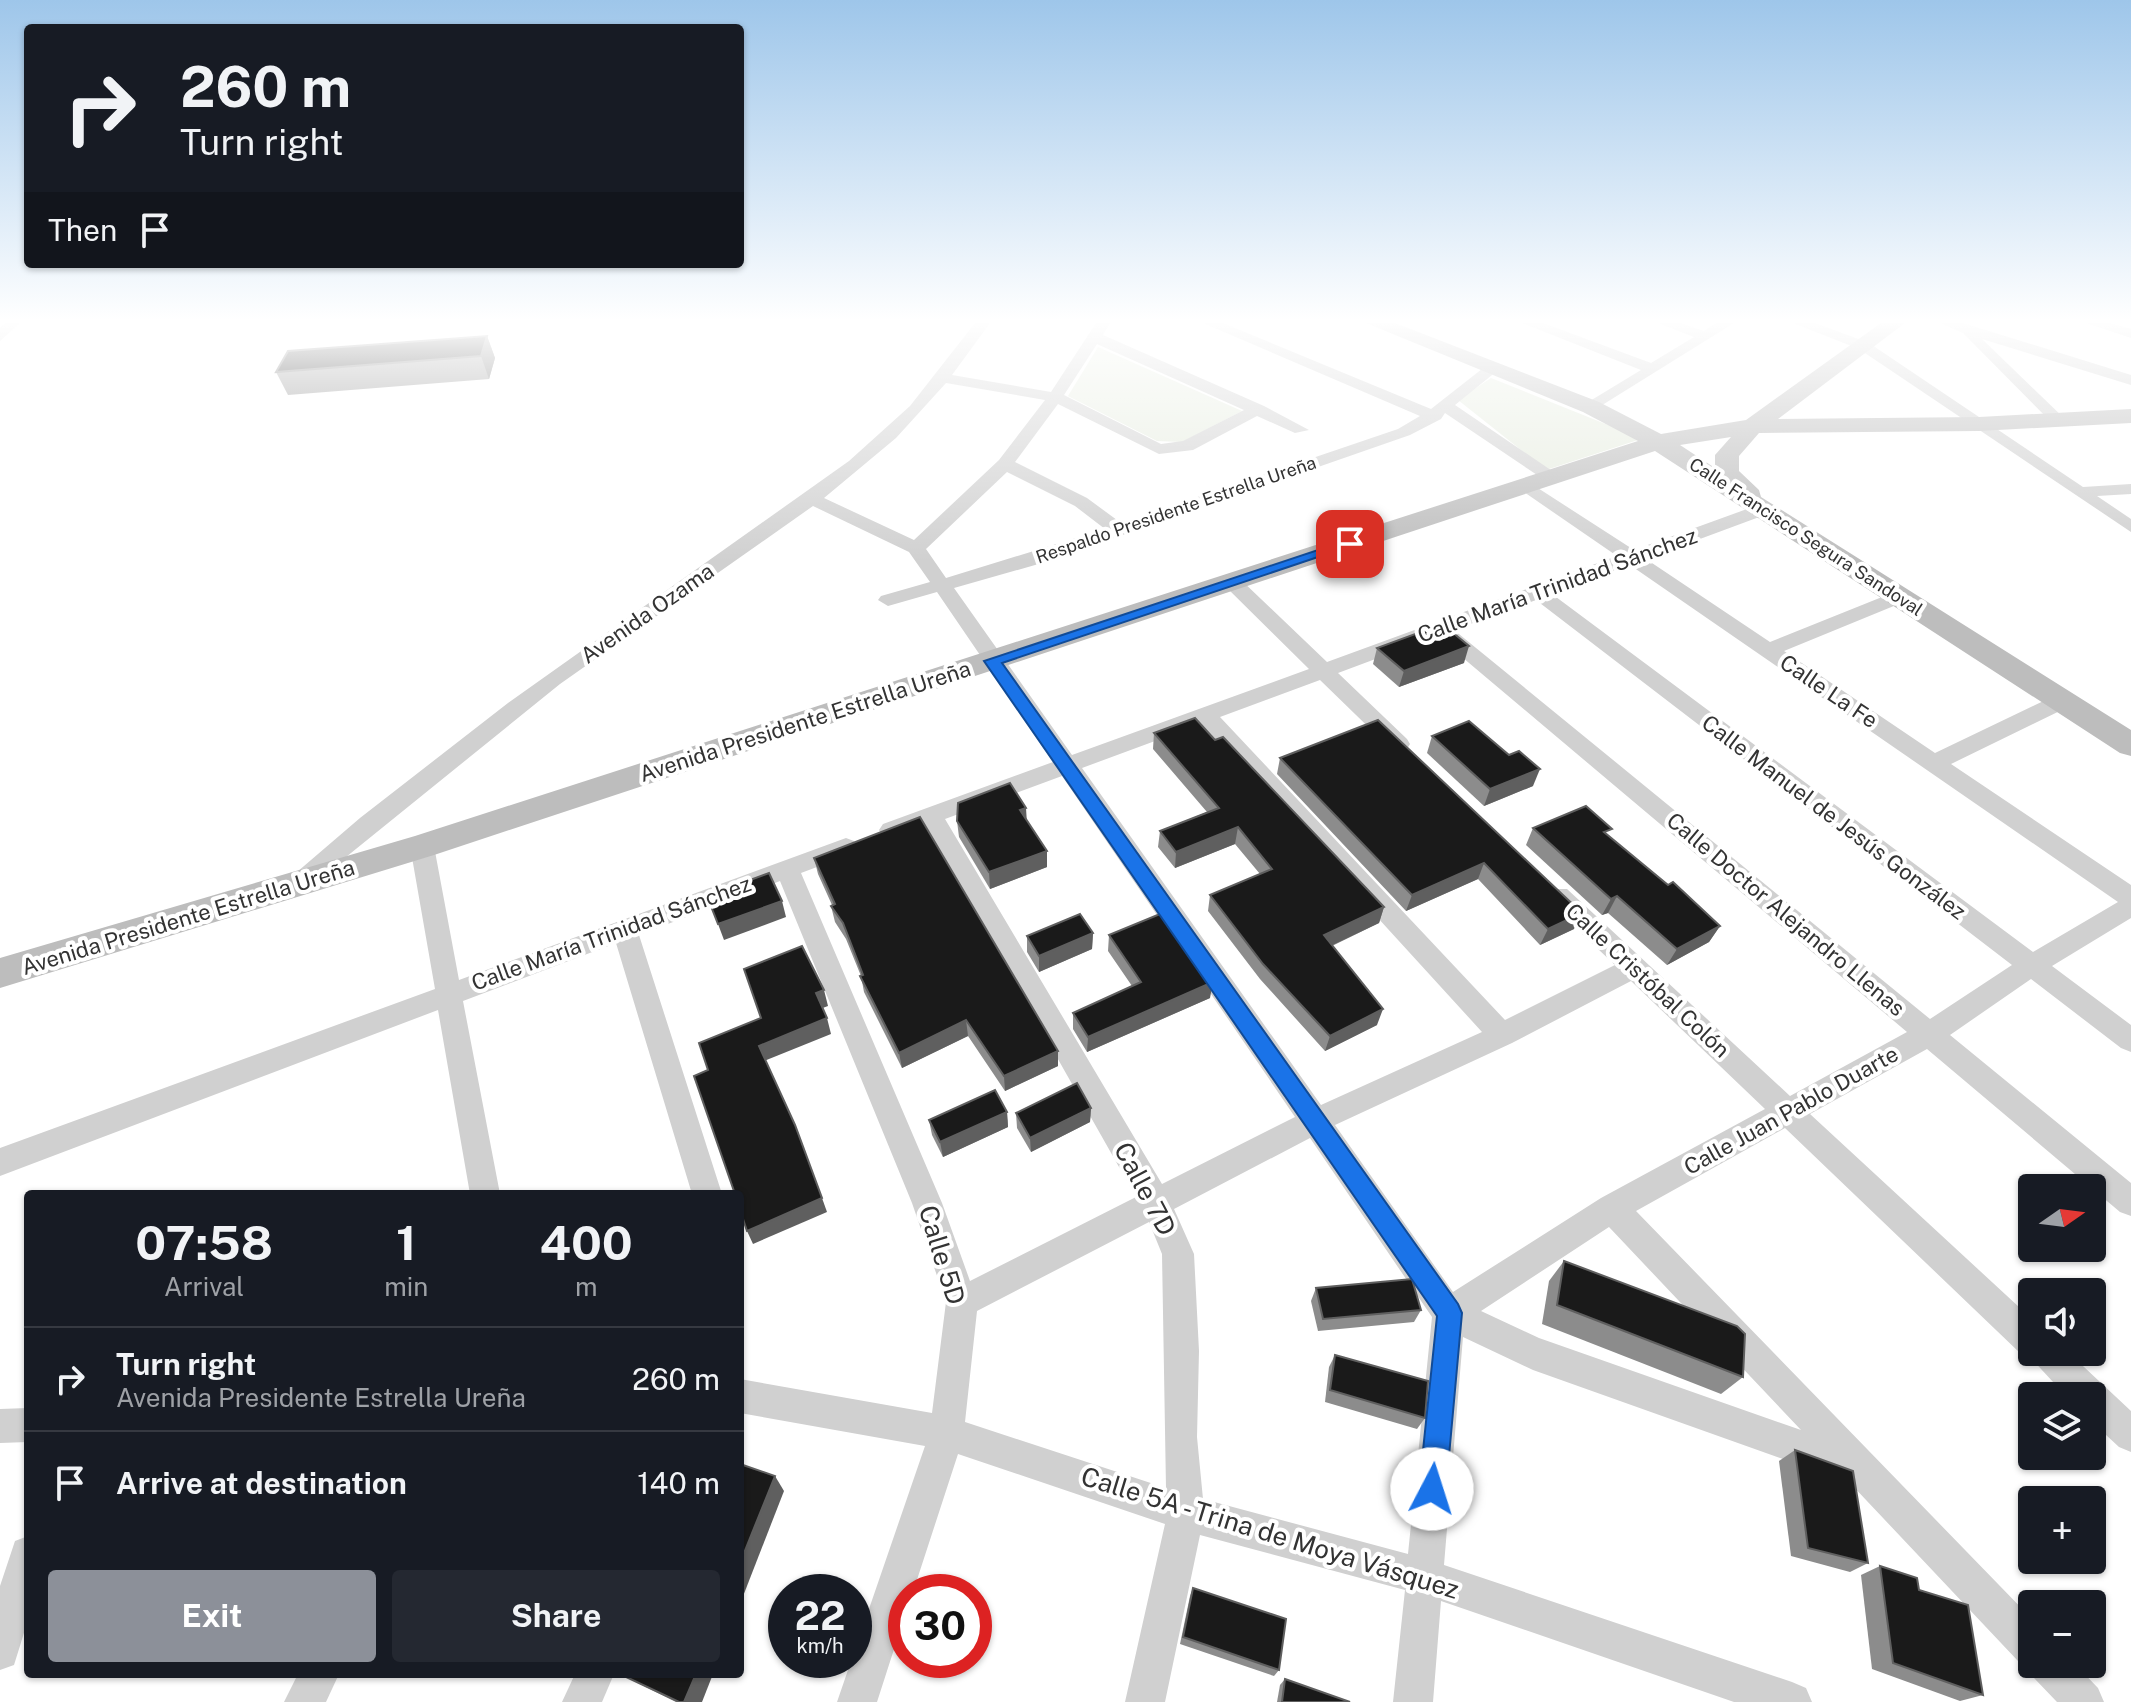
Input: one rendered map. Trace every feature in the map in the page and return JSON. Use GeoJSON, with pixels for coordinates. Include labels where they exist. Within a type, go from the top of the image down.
{"type":"FeatureCollection","features":[{"type":"Feature","properties":{"kind":"main road","name":"Calle Francisco Segura Sandoval"},"geometry":{"type":"LineString","coordinates":[[1579,402],[1658,442],[2131,745]]}},
{"type":"Feature","properties":{"kind":"main road"},"geometry":{"type":"LineString","coordinates":[[1764,509],[1727,473],[1727,455],[1753,426],[1786,402]]}},
{"type":"Feature","properties":{"kind":"main road"},"geometry":{"type":"LineString","coordinates":[[1591,407],[1648,426],[1682,429],[1753,426]]}},
{"type":"Feature","properties":{"kind":"main road","name":"Avenida Presidente Estrella Ureña"},"geometry":{"type":"LineString","coordinates":[[0,973],[422,846],[1658,442],[1753,426],[1979,424],[2131,416]]}},
{"type":"Feature","properties":{"kind":"street","name":"Avenida Ozama"},"geometry":{"type":"LineString","coordinates":[[294,885],[459,750],[591,652],[811,498],[892,434],[920,402]]}},
{"type":"Feature","properties":{"kind":"street"},"geometry":{"type":"LineString","coordinates":[[916,548],[1005,464],[1051,402]]}},
{"type":"Feature","properties":{"kind":"street"},"geometry":{"type":"LineString","coordinates":[[1066,402],[1159,449],[1187,446],[1258,409]]}},
{"type":"Feature","properties":{"kind":"street"},"geometry":{"type":"LineString","coordinates":[[1245,402],[1301,430]]}},
{"type":"Feature","properties":{"kind":"street","name":"Calle La Fe"},"geometry":{"type":"LineString","coordinates":[[1419,402],[1439,410],[1540,481],[1634,557],[2131,898]]}},
{"type":"Feature","properties":{"kind":"street","name":"Respaldo Presidente Estrella Ureña"},"geometry":{"type":"LineString","coordinates":[[888,600],[945,586],[1404,432],[1449,402]]}},
{"type":"Feature","properties":{"kind":"street"},"geometry":{"type":"LineString","coordinates":[[1591,407],[1598,402]]}},
{"type":"Feature","properties":{"kind":"street"},"geometry":{"type":"LineString","coordinates":[[1947,402],[2131,527]]}},
{"type":"Feature","properties":{"kind":"street"},"geometry":{"type":"LineString","coordinates":[[2040,402],[2059,421]]}},
{"type":"Feature","properties":{"kind":"street"},"geometry":{"type":"LineString","coordinates":[[1005,464],[1081,502],[1117,529]]}},
{"type":"Feature","properties":{"kind":"street"},"geometry":{"type":"LineString","coordinates":[[2079,492],[2131,489]]}},
{"type":"Feature","properties":{"kind":"street"},"geometry":{"type":"LineString","coordinates":[[811,498],[916,548],[1449,1313],[1533,1353],[1866,1471]]}},
{"type":"Feature","properties":{"kind":"street","name":"Calle María Trinidad Sánchez"},"geometry":{"type":"LineString","coordinates":[[0,1162],[448,993],[1764,509]]}},
{"type":"Feature","properties":{"kind":"street"},"geometry":{"type":"LineString","coordinates":[[1232,582],[1415,759]]}},
{"type":"Feature","properties":{"kind":"street","name":"Calle Manuel de Jesús González"},"geometry":{"type":"LineString","coordinates":[[1538,592],[2131,1040]]}},
{"type":"Feature","properties":{"kind":"street"},"geometry":{"type":"LineString","coordinates":[[1769,650],[1899,597]]}},
{"type":"Feature","properties":{"kind":"street","name":"Calle Doctor Alejandro Llenas"},"geometry":{"type":"LineString","coordinates":[[1440,628],[2131,1202]]}},
{"type":"Feature","properties":{"kind":"street"},"geometry":{"type":"LineString","coordinates":[[1935,763],[2062,701]]}},
{"type":"Feature","properties":{"kind":"street"},"geometry":{"type":"LineString","coordinates":[[1205,715],[1502,1035]]}},
{"type":"Feature","properties":{"kind":"street","name":"Calle 7D"},"geometry":{"type":"LineString","coordinates":[[931,815],[1157,1204],[1178,1254],[1182,1351],[1180,1437],[1186,1513],[1145,1702]]}},
{"type":"Feature","properties":{"kind":"street"},"geometry":{"type":"LineString","coordinates":[[422,846],[484,1190]]}},
{"type":"Feature","properties":{"kind":"street","name":"Calle 5D"},"geometry":{"type":"LineString","coordinates":[[787,869],[927,1203],[962,1302],[947,1433],[857,1702]]}},
{"type":"Feature","properties":{"kind":"street","name":"Calle Cristóbal Colón"},"geometry":{"type":"LineString","coordinates":[[1541,880],[1790,1110],[2018,1328]]}},
{"type":"Feature","properties":{"kind":"street","name":"Calle Juan Pablo Duarte"},"geometry":{"type":"LineString","coordinates":[[1449,1313],[1612,1208],[1931,1033],[2031,966],[2131,906]]}},
{"type":"Feature","properties":{"kind":"street"},"geometry":{"type":"LineString","coordinates":[[624,929],[706,1190]]}},
{"type":"Feature","properties":{"kind":"street"},"geometry":{"type":"LineString","coordinates":[[962,1302],[1313,1122],[1502,1035],[1633,968]]}},
{"type":"Feature","properties":{"kind":"street"},"geometry":{"type":"LineString","coordinates":[[1612,1208],[2018,1632]]}},
{"type":"Feature","properties":{"kind":"street"},"geometry":{"type":"LineString","coordinates":[[1413,1702],[1449,1313]]}},
{"type":"Feature","properties":{"kind":"street"},"geometry":{"type":"LineString","coordinates":[[2059,1366],[2075,1382]]}},
{"type":"Feature","properties":{"kind":"street","name":"Calle 5A - Trina de Moya Vásquez"},"geometry":{"type":"LineString","coordinates":[[744,1397],[947,1433],[1186,1513],[1424,1577],[1792,1702]]}},
{"type":"Feature","properties":{"kind":"street"},"geometry":{"type":"LineString","coordinates":[[2106,1411],[2131,1435]]}},
{"type":"Feature","properties":{"kind":"street"},"geometry":{"type":"LineString","coordinates":[[0,1426],[24,1425]]}},
{"type":"Feature","properties":{"kind":"street"},"geometry":{"type":"LineString","coordinates":[[0,1651],[24,1568]]}},
{"type":"Feature","properties":{"kind":"street"},"geometry":{"type":"LineString","coordinates":[[304,1702],[318,1678]]}},
{"type":"Feature","properties":{"kind":"street"},"geometry":{"type":"LineString","coordinates":[[582,1702],[593,1678]]}},
{"type":"Feature","properties":{"kind":"street"},"geometry":{"type":"LineString","coordinates":[[2061,1678],[2084,1702]]}},
{"type":"Feature","properties":{"kind":"shaded area"},"geometry":{"type":"Polygon","coordinates":[[[1081,402],[1223,402],[1242,411],[1182,442],[1157,441],[1081,402]]]}},
{"type":"Feature","properties":{"kind":"shaded area"},"geometry":{"type":"Polygon","coordinates":[[[1461,402],[1552,402],[1641,439],[1546,470],[1461,402]]]}},
{"type":"Feature","properties":{"kind":"building"},"geometry":{"type":"Polygon","coordinates":[[[1437,626],[1446,627],[1469,646],[1404,671],[1377,648],[1437,626]]]}},
{"type":"Feature","properties":{"kind":"building"},"geometry":{"type":"Polygon","coordinates":[[[1195,718],[1215,740],[1223,737],[1384,907],[1324,935],[1383,1009],[1330,1036],[1263,964],[1210,895],[1272,869],[1238,827],[1176,852],[1160,831],[1219,808],[1154,733],[1195,718]]]}},
{"type":"Feature","properties":{"kind":"building"},"geometry":{"type":"Polygon","coordinates":[[[1378,720],[1582,913],[1548,929],[1484,863],[1412,895],[1280,758],[1378,720]]]}},
{"type":"Feature","properties":{"kind":"building"},"geometry":{"type":"Polygon","coordinates":[[[1469,721],[1509,755],[1519,751],[1540,769],[1490,789],[1432,736],[1469,721]]]}},
{"type":"Feature","properties":{"kind":"building"},"geometry":{"type":"Polygon","coordinates":[[[1010,783],[1026,808],[1020,810],[1047,851],[989,872],[957,821],[958,803],[1010,783]]]}},
{"type":"Feature","properties":{"kind":"building"},"geometry":{"type":"Polygon","coordinates":[[[1586,806],[1612,829],[1604,832],[1668,885],[1673,882],[1720,926],[1677,949],[1617,896],[1611,899],[1533,828],[1586,806]]]}},
{"type":"Feature","properties":{"kind":"building"},"geometry":{"type":"Polygon","coordinates":[[[920,817],[1058,1051],[1004,1076],[966,1020],[899,1053],[860,976],[863,975],[843,923],[831,906],[835,904],[814,858],[920,817]]]}},
{"type":"Feature","properties":{"kind":"building"},"geometry":{"type":"Polygon","coordinates":[[[769,873],[782,901],[718,924],[707,896],[769,873]]]}},
{"type":"Feature","properties":{"kind":"building"},"geometry":{"type":"Polygon","coordinates":[[[1080,914],[1093,933],[1039,956],[1027,936],[1080,914]]]}},
{"type":"Feature","properties":{"kind":"building"},"geometry":{"type":"Polygon","coordinates":[[[1160,914],[1213,982],[1088,1037],[1073,1013],[1141,982],[1109,935],[1160,914]]]}},
{"type":"Feature","properties":{"kind":"building"},"geometry":{"type":"Polygon","coordinates":[[[802,946],[824,990],[816,993],[827,1018],[759,1046],[795,1125],[822,1198],[747,1231],[744,1190],[734,1190],[694,1076],[708,1070],[699,1043],[761,1018],[744,969],[802,946]]]}},
{"type":"Feature","properties":{"kind":"building"},"geometry":{"type":"Polygon","coordinates":[[[1077,1083],[1091,1108],[1030,1138],[1016,1113],[1077,1083]]]}},
{"type":"Feature","properties":{"kind":"building"},"geometry":{"type":"Polygon","coordinates":[[[995,1090],[1007,1112],[940,1142],[929,1120],[995,1090]]]}},
{"type":"Feature","properties":{"kind":"building"},"geometry":{"type":"Polygon","coordinates":[[[1564,1261],[1737,1326],[1745,1334],[1743,1377],[1557,1305],[1564,1261]]]}},
{"type":"Feature","properties":{"kind":"building"},"geometry":{"type":"Polygon","coordinates":[[[1412,1279],[1421,1310],[1323,1319],[1316,1288],[1412,1279]]]}},
{"type":"Feature","properties":{"kind":"building"},"geometry":{"type":"Polygon","coordinates":[[[1335,1355],[1428,1381],[1425,1418],[1330,1390],[1335,1355]]]}},
{"type":"Feature","properties":{"kind":"building"},"geometry":{"type":"Polygon","coordinates":[[[1795,1450],[1853,1471],[1868,1563],[1808,1548],[1795,1450]]]}},
{"type":"Feature","properties":{"kind":"building"},"geometry":{"type":"Polygon","coordinates":[[[744,1465],[775,1476],[744,1553],[744,1465]]]}},
{"type":"Feature","properties":{"kind":"building"},"geometry":{"type":"Polygon","coordinates":[[[1880,1566],[1917,1578],[1919,1590],[1968,1605],[1983,1695],[1893,1663],[1880,1566]]]}},
{"type":"Feature","properties":{"kind":"building"},"geometry":{"type":"Polygon","coordinates":[[[1193,1588],[1286,1619],[1279,1670],[1183,1637],[1193,1588]]]}},
{"type":"Feature","properties":{"kind":"building"},"geometry":{"type":"Polygon","coordinates":[[[628,1678],[694,1678],[684,1702],[628,1678]]]}},
{"type":"Feature","properties":{"kind":"building"},"geometry":{"type":"Polygon","coordinates":[[[1285,1679],[1350,1702],[1282,1702],[1285,1679]]]}},
{"type":"Feature","properties":{"kind":"route"},"geometry":{"type":"LineString","coordinates":[[1350,544],[992,661],[1449,1313],[1432,1489]]}}]}
